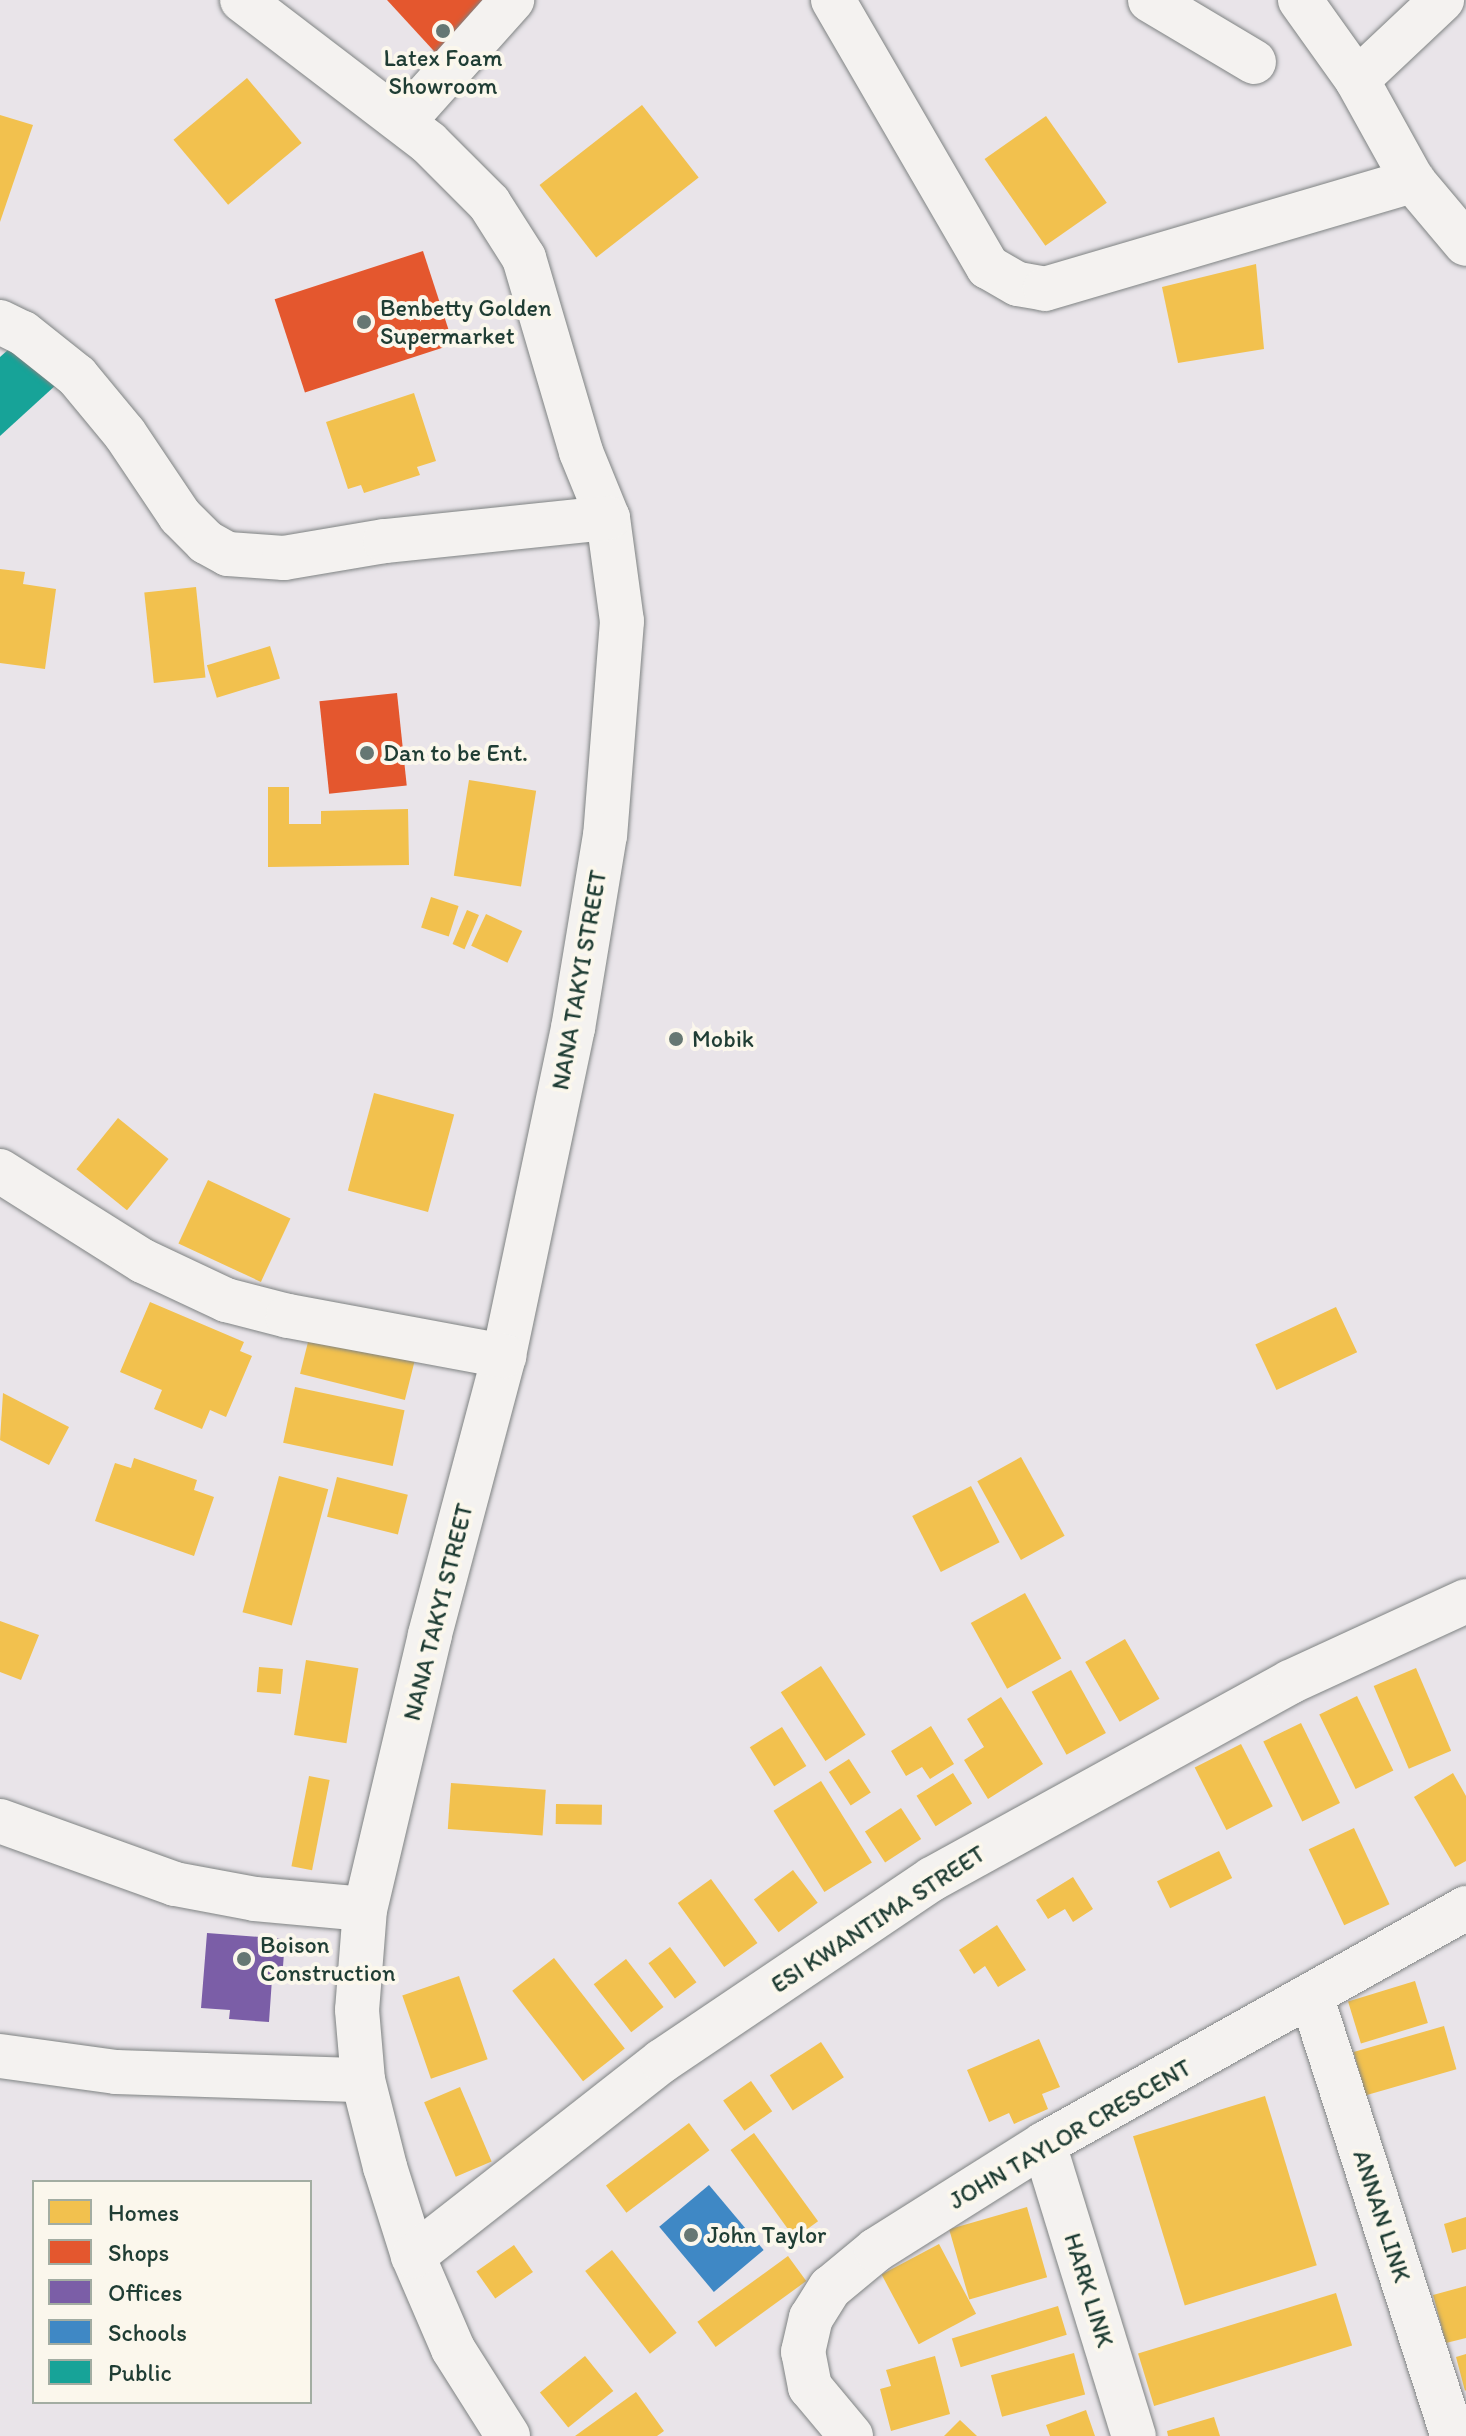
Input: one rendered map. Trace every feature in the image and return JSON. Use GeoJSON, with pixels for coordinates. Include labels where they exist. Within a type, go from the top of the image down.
{"type":"FeatureCollection","features":[{"type":"Feature","properties":{"kind":"street","name":"NANA TAKYI STREET"},"geometry":{"type":"LineString","coordinates":[[242,0],[403,122],[489,203],[524,258],[581,452],[608,518],[622,621],[605,835],[573,1028],[504,1356],[430,1635],[365,1909],[357,2010],[363,2080],[385,2167],[413,2256],[453,2349],[508,2436]]}},
{"type":"Feature","properties":{"kind":"street"},"geometry":{"type":"LineString","coordinates":[[403,122],[512,0]]}},
{"type":"Feature","properties":{"kind":"street"},"geometry":{"type":"LineString","coordinates":[[833,0],[988,267],[1018,284],[1045,289],[1413,181]]}},
{"type":"Feature","properties":{"kind":"street"},"geometry":{"type":"LineString","coordinates":[[1150,0],[1254,62]]}},
{"type":"Feature","properties":{"kind":"street"},"geometry":{"type":"LineString","coordinates":[[1300,0],[1357,80],[1413,181],[1466,244]]}},
{"type":"Feature","properties":{"kind":"street"},"geometry":{"type":"LineString","coordinates":[[1357,80],[1442,0]]}},
{"type":"Feature","properties":{"kind":"street"},"geometry":{"type":"LineString","coordinates":[[0,322],[23,333],[77,376],[125,434],[180,516],[206,542],[228,554],[284,558],[385,541],[608,518]]}},
{"type":"Feature","properties":{"kind":"street"},"geometry":{"type":"LineString","coordinates":[[0,1171],[143,1261],[226,1300],[288,1316],[504,1356]]}},
{"type":"Feature","properties":{"kind":"street","name":"ESI KWANTIMA STREET"},"geometry":{"type":"LineString","coordinates":[[413,2256],[662,2061],[932,1879],[1290,1682],[1463,1612]]}},
{"type":"Feature","properties":{"kind":"street"},"geometry":{"type":"LineString","coordinates":[[0,1821],[175,1884],[255,1899],[365,1909]]}},
{"type":"Feature","properties":{"kind":"street","name":"JOHN TAYLOR CRESCENT"},"geometry":{"type":"LineString","coordinates":[[851,2436],[810,2387],[803,2352],[811,2318],[830,2288],[876,2250],[1044,2144],[1466,1908]]}},
{"type":"Feature","properties":{"kind":"street","name":"ANNAN LINK"},"geometry":{"type":"LineString","coordinates":[[1311,1995],[1453,2436]]}},
{"type":"Feature","properties":{"kind":"street"},"geometry":{"type":"LineString","coordinates":[[0,2056],[116,2072],[363,2080]]}},
{"type":"Feature","properties":{"kind":"street","name":"HARK LINK"},"geometry":{"type":"LineString","coordinates":[[1044,2144],[1134,2436]]}},
{"type":"Feature","properties":{"kind":"building: Homes"},"geometry":{"type":"Polygon","coordinates":[[[247,78],[302,143],[228,205],[173,140],[247,78]]]}},
{"type":"Feature","properties":{"kind":"building: Homes"},"geometry":{"type":"Polygon","coordinates":[[[642,105],[699,177],[596,258],[540,185],[642,105]]]}},
{"type":"Feature","properties":{"kind":"building: Homes"},"geometry":{"type":"Polygon","coordinates":[[[0,115],[33,125],[0,222],[0,115]]]}},
{"type":"Feature","properties":{"kind":"building: Homes"},"geometry":{"type":"Polygon","coordinates":[[[1046,116],[1107,203],[1045,246],[985,159],[1046,116]]]}},
{"type":"Feature","properties":{"kind":"building: Homes"},"geometry":{"type":"Polygon","coordinates":[[[1256,264],[1264,349],[1178,363],[1162,287],[1256,264]]]}},
{"type":"Feature","properties":{"kind":"building: Homes"},"geometry":{"type":"Polygon","coordinates":[[[414,393],[436,461],[417,467],[420,475],[364,493],[361,485],[348,489],[326,422],[414,393]]]}},
{"type":"Feature","properties":{"kind":"building: Homes"},"geometry":{"type":"Polygon","coordinates":[[[0,569],[25,572],[23,584],[56,589],[45,669],[0,663],[0,569]]]}},
{"type":"Feature","properties":{"kind":"building: Homes"},"geometry":{"type":"Polygon","coordinates":[[[196,587],[206,678],[154,683],[144,592],[196,587]]]}},
{"type":"Feature","properties":{"kind":"building: Homes"},"geometry":{"type":"Polygon","coordinates":[[[270,646],[280,679],[217,698],[207,665],[270,646]]]}},
{"type":"Feature","properties":{"kind":"building: Homes"},"geometry":{"type":"Polygon","coordinates":[[[469,780],[536,791],[521,886],[454,876],[469,780]]]}},
{"type":"Feature","properties":{"kind":"building: Homes"},"geometry":{"type":"Polygon","coordinates":[[[268,787],[289,787],[289,824],[321,824],[321,811],[408,809],[409,865],[268,867],[268,787]]]}},
{"type":"Feature","properties":{"kind":"building: Homes"},"geometry":{"type":"Polygon","coordinates":[[[431,897],[459,906],[449,936],[421,927],[431,897]]]}},
{"type":"Feature","properties":{"kind":"building: Homes"},"geometry":{"type":"Polygon","coordinates":[[[467,910],[479,915],[465,949],[453,944],[467,910]]]}},
{"type":"Feature","properties":{"kind":"building: Homes"},"geometry":{"type":"Polygon","coordinates":[[[486,914],[522,931],[507,963],[471,946],[486,914]]]}},
{"type":"Feature","properties":{"kind":"building: Homes"},"geometry":{"type":"Polygon","coordinates":[[[374,1093],[454,1114],[428,1212],[348,1191],[374,1093]]]}},
{"type":"Feature","properties":{"kind":"building: Homes"},"geometry":{"type":"Polygon","coordinates":[[[118,1118],[169,1159],[127,1210],[76,1169],[118,1118]]]}},
{"type":"Feature","properties":{"kind":"building: Homes"},"geometry":{"type":"Polygon","coordinates":[[[208,1180],[290,1218],[261,1282],[178,1243],[208,1180]]]}},
{"type":"Feature","properties":{"kind":"building: Homes"},"geometry":{"type":"Polygon","coordinates":[[[150,1302],[244,1342],[240,1351],[252,1356],[226,1417],[210,1410],[202,1429],[154,1409],[162,1390],[120,1372],[150,1302]]]}},
{"type":"Feature","properties":{"kind":"building: Homes"},"geometry":{"type":"Polygon","coordinates":[[[1336,1307],[1357,1352],[1276,1390],[1255,1345],[1336,1307]]]}},
{"type":"Feature","properties":{"kind":"building: Homes"},"geometry":{"type":"Polygon","coordinates":[[[310,1334],[415,1360],[405,1400],[300,1374],[310,1334]]]}},
{"type":"Feature","properties":{"kind":"building: Homes"},"geometry":{"type":"Polygon","coordinates":[[[295,1387],[405,1410],[393,1466],[283,1443],[295,1387]]]}},
{"type":"Feature","properties":{"kind":"building: Homes"},"geometry":{"type":"Polygon","coordinates":[[[3,1393],[69,1427],[49,1465],[0,1440],[3,1393]]]}},
{"type":"Feature","properties":{"kind":"building: Homes"},"geometry":{"type":"Polygon","coordinates":[[[1021,1457],[1065,1536],[1021,1560],[977,1481],[1021,1457]]]}},
{"type":"Feature","properties":{"kind":"building: Homes"},"geometry":{"type":"Polygon","coordinates":[[[134,1458],[197,1480],[194,1490],[214,1497],[194,1556],[95,1521],[115,1463],[131,1468],[134,1458]]]}},
{"type":"Feature","properties":{"kind":"building: Homes"},"geometry":{"type":"Polygon","coordinates":[[[279,1476],[328,1489],[292,1625],[243,1612],[279,1476]]]}},
{"type":"Feature","properties":{"kind":"building: Homes"},"geometry":{"type":"Polygon","coordinates":[[[337,1477],[408,1495],[398,1534],[327,1517],[337,1477]]]}},
{"type":"Feature","properties":{"kind":"building: Homes"},"geometry":{"type":"Polygon","coordinates":[[[971,1486],[1000,1542],[941,1572],[912,1516],[971,1486]]]}},
{"type":"Feature","properties":{"kind":"building: Homes"},"geometry":{"type":"Polygon","coordinates":[[[1025,1593],[1061,1659],[1007,1689],[971,1623],[1025,1593]]]}},
{"type":"Feature","properties":{"kind":"building: Homes"},"geometry":{"type":"Polygon","coordinates":[[[0,1621],[39,1635],[21,1680],[0,1672],[0,1621]]]}},
{"type":"Feature","properties":{"kind":"building: Homes"},"geometry":{"type":"Polygon","coordinates":[[[1125,1639],[1160,1699],[1120,1722],[1085,1662],[1125,1639]]]}},
{"type":"Feature","properties":{"kind":"building: Homes"},"geometry":{"type":"Polygon","coordinates":[[[306,1660],[358,1668],[346,1743],[294,1735],[306,1660]]]}},
{"type":"Feature","properties":{"kind":"building: Homes"},"geometry":{"type":"Polygon","coordinates":[[[821,1666],[866,1735],[825,1761],[781,1692],[821,1666]]]}},
{"type":"Feature","properties":{"kind":"building: Homes"},"geometry":{"type":"Polygon","coordinates":[[[259,1667],[283,1669],[281,1694],[257,1692],[259,1667]]]}},
{"type":"Feature","properties":{"kind":"building: Homes"},"geometry":{"type":"Polygon","coordinates":[[[1416,1668],[1451,1751],[1409,1769],[1374,1686],[1416,1668]]]}},
{"type":"Feature","properties":{"kind":"building: Homes"},"geometry":{"type":"Polygon","coordinates":[[[1071,1670],[1106,1733],[1067,1755],[1032,1692],[1071,1670]]]}},
{"type":"Feature","properties":{"kind":"building: Homes"},"geometry":{"type":"Polygon","coordinates":[[[1357,1696],[1393,1771],[1356,1789],[1319,1714],[1357,1696]]]}},
{"type":"Feature","properties":{"kind":"building: Homes"},"geometry":{"type":"Polygon","coordinates":[[[1001,1697],[1043,1764],[988,1799],[964,1760],[984,1747],[967,1719],[1001,1697]]]}},
{"type":"Feature","properties":{"kind":"building: Homes"},"geometry":{"type":"Polygon","coordinates":[[[1301,1723],[1340,1803],[1302,1821],[1263,1741],[1301,1723]]]}},
{"type":"Feature","properties":{"kind":"building: Homes"},"geometry":{"type":"Polygon","coordinates":[[[931,1726],[954,1764],[930,1779],[922,1767],[906,1776],[891,1751],[931,1726]]]}},
{"type":"Feature","properties":{"kind":"building: Homes"},"geometry":{"type":"Polygon","coordinates":[[[782,1727],[806,1766],[774,1786],[750,1747],[782,1727]]]}},
{"type":"Feature","properties":{"kind":"building: Homes"},"geometry":{"type":"Polygon","coordinates":[[[1241,1744],[1273,1806],[1226,1830],[1195,1768],[1241,1744]]]}},
{"type":"Feature","properties":{"kind":"building: Homes"},"geometry":{"type":"Polygon","coordinates":[[[849,1759],[871,1793],[851,1806],[829,1772],[849,1759]]]}},
{"type":"Feature","properties":{"kind":"building: Homes"},"geometry":{"type":"Polygon","coordinates":[[[953,1773],[972,1804],[936,1826],[917,1796],[953,1773]]]}},
{"type":"Feature","properties":{"kind":"building: Homes"},"geometry":{"type":"Polygon","coordinates":[[[1453,1773],[1466,1796],[1466,1861],[1455,1867],[1414,1797],[1453,1773]]]}},
{"type":"Feature","properties":{"kind":"building: Homes"},"geometry":{"type":"Polygon","coordinates":[[[309,1776],[330,1780],[312,1870],[291,1866],[309,1776]]]}},
{"type":"Feature","properties":{"kind":"building: Homes"},"geometry":{"type":"Polygon","coordinates":[[[821,1781],[872,1862],[824,1892],[774,1811],[821,1781]]]}},
{"type":"Feature","properties":{"kind":"building: Homes"},"geometry":{"type":"Polygon","coordinates":[[[451,1783],[546,1790],[543,1836],[448,1829],[451,1783]]]}},
{"type":"Feature","properties":{"kind":"building: Homes"},"geometry":{"type":"Polygon","coordinates":[[[556,1804],[602,1805],[602,1825],[556,1824],[556,1804]]]}},
{"type":"Feature","properties":{"kind":"building: Homes"},"geometry":{"type":"Polygon","coordinates":[[[901,1808],[921,1839],[885,1862],[865,1831],[901,1808]]]}},
{"type":"Feature","properties":{"kind":"building: Homes"},"geometry":{"type":"Polygon","coordinates":[[[1354,1828],[1389,1904],[1344,1925],[1309,1849],[1354,1828]]]}},
{"type":"Feature","properties":{"kind":"building: Homes"},"geometry":{"type":"Polygon","coordinates":[[[1219,1851],[1232,1878],[1170,1908],[1157,1881],[1219,1851]]]}},
{"type":"Feature","properties":{"kind":"building: Homes"},"geometry":{"type":"Polygon","coordinates":[[[793,1870],[818,1903],[779,1932],[754,1899],[793,1870]]]}},
{"type":"Feature","properties":{"kind":"building: Homes"},"geometry":{"type":"Polygon","coordinates":[[[1073,1877],[1093,1909],[1073,1922],[1065,1909],[1048,1919],[1036,1900],[1073,1877]]]}},
{"type":"Feature","properties":{"kind":"building: Homes"},"geometry":{"type":"Polygon","coordinates":[[[711,1879],[757,1943],[724,1967],[678,1903],[711,1879]]]}},
{"type":"Feature","properties":{"kind":"building: Homes"},"geometry":{"type":"Polygon","coordinates":[[[997,1925],[1026,1970],[998,1987],[985,1966],[974,1974],[959,1950],[997,1925]]]}},
{"type":"Feature","properties":{"kind":"building: Homes"},"geometry":{"type":"Polygon","coordinates":[[[670,1947],[696,1982],[675,1998],[648,1963],[670,1947]]]}},
{"type":"Feature","properties":{"kind":"building: Homes"},"geometry":{"type":"Polygon","coordinates":[[[554,1958],[625,2049],[583,2081],[512,1991],[554,1958]]]}},
{"type":"Feature","properties":{"kind":"building: Homes"},"geometry":{"type":"Polygon","coordinates":[[[626,1959],[664,2007],[631,2032],[594,1984],[626,1959]]]}},
{"type":"Feature","properties":{"kind":"building: Homes"},"geometry":{"type":"Polygon","coordinates":[[[459,1976],[488,2059],[431,2079],[402,1996],[459,1976]]]}},
{"type":"Feature","properties":{"kind":"building: Homes"},"geometry":{"type":"Polygon","coordinates":[[[1415,1981],[1428,2023],[1361,2044],[1348,2001],[1415,1981]]]}},
{"type":"Feature","properties":{"kind":"building: Homes"},"geometry":{"type":"Polygon","coordinates":[[[1444,2026],[1456,2069],[1366,2095],[1354,2052],[1444,2026]]]}},
{"type":"Feature","properties":{"kind":"building: Homes"},"geometry":{"type":"Polygon","coordinates":[[[1039,2039],[1060,2087],[1042,2094],[1048,2109],[1014,2124],[1009,2113],[989,2122],[967,2070],[1039,2039]]]}},
{"type":"Feature","properties":{"kind":"building: Homes"},"geometry":{"type":"Polygon","coordinates":[[[821,2042],[844,2077],[793,2110],[770,2075],[821,2042]]]}},
{"type":"Feature","properties":{"kind":"building: Homes"},"geometry":{"type":"Polygon","coordinates":[[[751,2081],[772,2111],[744,2131],[723,2101],[751,2081]]]}},
{"type":"Feature","properties":{"kind":"building: Homes"},"geometry":{"type":"Polygon","coordinates":[[[460,2087],[492,2162],[456,2177],[424,2102],[460,2087]]]}},
{"type":"Feature","properties":{"kind":"building: Homes"},"geometry":{"type":"Polygon","coordinates":[[[1265,2096],[1317,2265],[1185,2306],[1133,2136],[1265,2096]]]}},
{"type":"Feature","properties":{"kind":"building: Homes"},"geometry":{"type":"Polygon","coordinates":[[[689,2123],[709,2150],[626,2213],[606,2186],[689,2123]]]}},
{"type":"Feature","properties":{"kind":"building: Homes"},"geometry":{"type":"Polygon","coordinates":[[[754,2133],[818,2221],[795,2238],[731,2150],[754,2133]]]}},
{"type":"Feature","properties":{"kind":"building: Homes"},"geometry":{"type":"Polygon","coordinates":[[[1027,2207],[1047,2277],[969,2299],[949,2229],[1027,2207]]]}},
{"type":"Feature","properties":{"kind":"building: Homes"},"geometry":{"type":"Polygon","coordinates":[[[1466,2217],[1466,2249],[1452,2253],[1444,2224],[1466,2217]]]}},
{"type":"Feature","properties":{"kind":"building: Homes"},"geometry":{"type":"Polygon","coordinates":[[[939,2244],[976,2314],[919,2344],[882,2275],[939,2244]]]}},
{"type":"Feature","properties":{"kind":"building: Homes"},"geometry":{"type":"Polygon","coordinates":[[[514,2245],[533,2272],[495,2298],[476,2271],[514,2245]]]}},
{"type":"Feature","properties":{"kind":"building: Homes"},"geometry":{"type":"Polygon","coordinates":[[[612,2250],[677,2333],[650,2354],[585,2271],[612,2250]]]}},
{"type":"Feature","properties":{"kind":"building: Homes"},"geometry":{"type":"Polygon","coordinates":[[[788,2256],[806,2281],[716,2347],[697,2322],[788,2256]]]}},
{"type":"Feature","properties":{"kind":"building: Homes"},"geometry":{"type":"Polygon","coordinates":[[[1466,2286],[1466,2338],[1446,2343],[1433,2295],[1466,2286]]]}},
{"type":"Feature","properties":{"kind":"building: Homes"},"geometry":{"type":"Polygon","coordinates":[[[1336,2293],[1352,2346],[1154,2406],[1138,2354],[1336,2293]]]}},
{"type":"Feature","properties":{"kind":"building: Homes"},"geometry":{"type":"Polygon","coordinates":[[[1058,2306],[1067,2335],[961,2367],[952,2338],[1058,2306]]]}},
{"type":"Feature","properties":{"kind":"building: Homes"},"geometry":{"type":"Polygon","coordinates":[[[1074,2353],[1085,2395],[1002,2417],[991,2375],[1074,2353]]]}},
{"type":"Feature","properties":{"kind":"building: Homes"},"geometry":{"type":"Polygon","coordinates":[[[1466,2354],[1466,2390],[1465,2391],[1456,2357],[1466,2354]]]}},
{"type":"Feature","properties":{"kind":"building: Homes"},"geometry":{"type":"Polygon","coordinates":[[[585,2356],[613,2391],[568,2427],[540,2393],[585,2356]]]}},
{"type":"Feature","properties":{"kind":"building: Homes"},"geometry":{"type":"Polygon","coordinates":[[[935,2356],[950,2414],[891,2431],[880,2389],[891,2386],[886,2370],[935,2356]]]}},
{"type":"Feature","properties":{"kind":"building: Homes"},"geometry":{"type":"Polygon","coordinates":[[[636,2392],[664,2431],[657,2436],[575,2436],[636,2392]]]}},
{"type":"Feature","properties":{"kind":"building: Homes"},"geometry":{"type":"Polygon","coordinates":[[[1086,2410],[1095,2436],[1050,2436],[1046,2425],[1086,2410]]]}},
{"type":"Feature","properties":{"kind":"building: Homes"},"geometry":{"type":"Polygon","coordinates":[[[1214,2417],[1220,2436],[1168,2436],[1167,2431],[1214,2417]]]}},
{"type":"Feature","properties":{"kind":"building: Homes"},"geometry":{"type":"Polygon","coordinates":[[[960,2420],[977,2436],[944,2436],[960,2420]]]}},
{"type":"Feature","properties":{"kind":"building: Shops","name":"Latex Foam Showroom"},"geometry":{"type":"Polygon","coordinates":[[[387,0],[495,0],[444,62],[387,0]]]}},
{"type":"Feature","properties":{"kind":"building: Shops","name":"Benbetty Golden Supermarket"},"geometry":{"type":"Polygon","coordinates":[[[423,251],[453,344],[305,392],[275,299],[423,251]]]}},
{"type":"Feature","properties":{"kind":"building: Shops"},"geometry":{"type":"Polygon","coordinates":[[[397,693],[407,785],[329,794],[319,701],[397,693]]]}},
{"type":"Feature","properties":{"kind":"building: Offices","name":"Boison Construction"},"geometry":{"type":"Polygon","coordinates":[[[207,1933],[285,1939],[282,1980],[272,1979],[269,2022],[229,2019],[230,2010],[201,2008],[207,1933]]]}},
{"type":"Feature","properties":{"kind":"building: Schools"},"geometry":{"type":"Polygon","coordinates":[[[709,2185],[764,2250],[714,2292],[659,2227],[709,2185]]]}},
{"type":"Feature","properties":{"kind":"building: Public"},"geometry":{"type":"Polygon","coordinates":[[[18,341],[57,384],[0,436],[0,357],[18,341]]]}},
{"type":"Feature","properties":{"kind":"place","name":"Latex Foam Showroom"},"geometry":{"type":"Point","coordinates":[443,31]}},
{"type":"Feature","properties":{"kind":"place","name":"Benbetty Golden Supermarket"},"geometry":{"type":"Point","coordinates":[364,322]}},
{"type":"Feature","properties":{"kind":"place","name":"Dan to be Ent."},"geometry":{"type":"Point","coordinates":[367,753]}},
{"type":"Feature","properties":{"kind":"place","name":"Mobik"},"geometry":{"type":"Point","coordinates":[676,1039]}},
{"type":"Feature","properties":{"kind":"place","name":"Boison Construction"},"geometry":{"type":"Point","coordinates":[244,1959]}},
{"type":"Feature","properties":{"kind":"place","name":"John Taylor"},"geometry":{"type":"Point","coordinates":[691,2235]}}]}
